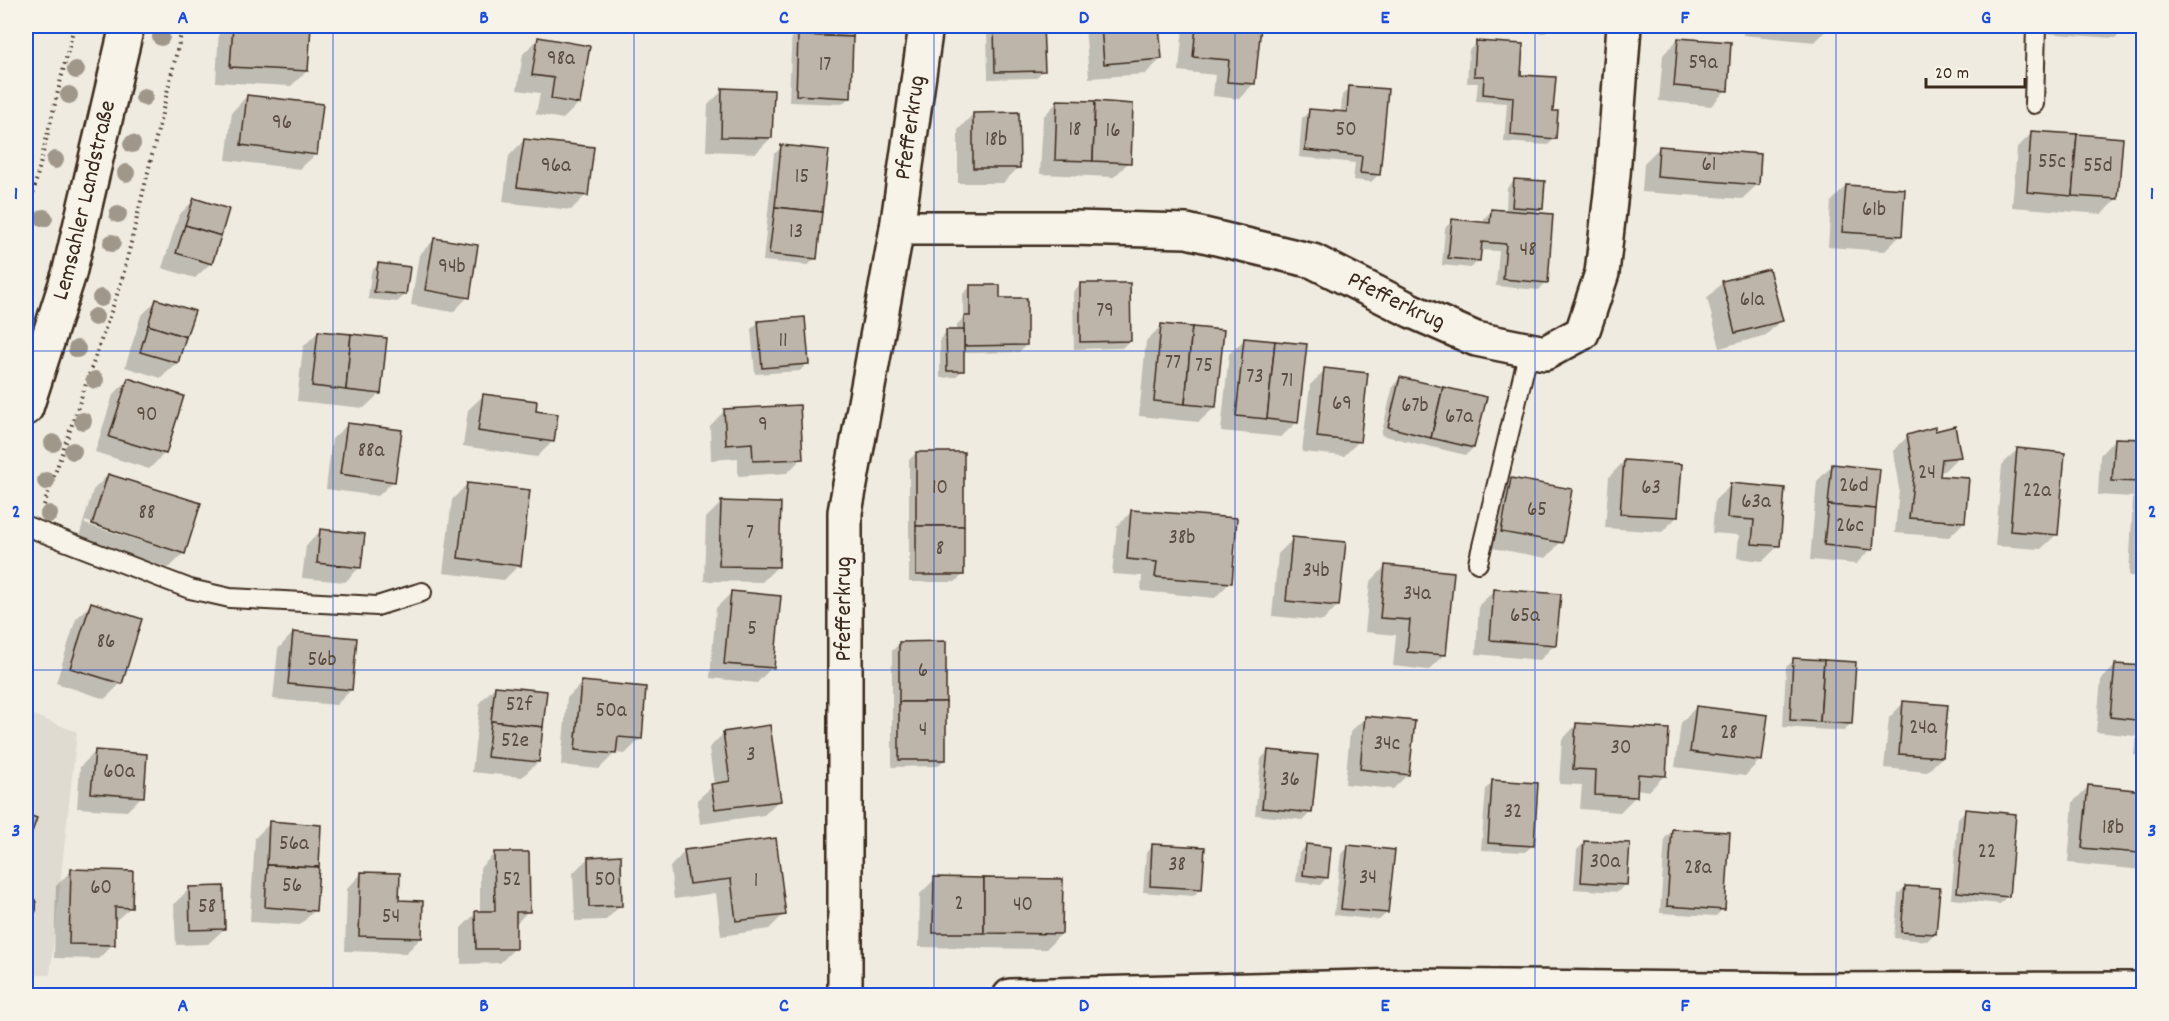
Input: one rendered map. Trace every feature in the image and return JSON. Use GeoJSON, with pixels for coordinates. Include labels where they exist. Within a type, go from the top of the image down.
{"type":"FeatureCollection","features":[{"type":"Feature","properties":{"kind":"street","name":"Lemsahler Landstraße"},"geometry":{"type":"LineString","coordinates":[[26,408],[69,274],[127,26]]}},
{"type":"Feature","properties":{"kind":"street","name":"Pfefferkrug"},"geometry":{"type":"LineString","coordinates":[[845,996],[845,512],[897,228],[926,26]]}},
{"type":"Feature","properties":{"kind":"street","name":"Pfefferkrug"},"geometry":{"type":"LineString","coordinates":[[897,228],[1072,228],[1187,231],[1313,261],[1412,311],[1476,339],[1545,353],[1582,333],[1602,273],[1613,176],[1624,26]]}},
{"type":"Feature","properties":{"kind":"street"},"geometry":{"type":"LineString","coordinates":[[1010,996],[1302,992],[1407,986],[1803,993],[2144,989]]}},
{"type":"Feature","properties":{"kind":"lane"},"geometry":{"type":"LineString","coordinates":[[2034,104],[2036,26]]}},
{"type":"Feature","properties":{"kind":"lane"},"geometry":{"type":"LineString","coordinates":[[1478,563],[1529,350]]}},
{"type":"Feature","properties":{"kind":"lane"},"geometry":{"type":"LineString","coordinates":[[31,527],[190,589],[230,598],[377,606],[422,592]]}},
{"type":"Feature","properties":{"kind":"path"},"geometry":{"type":"LineString","coordinates":[[26,222],[74,26]]}},
{"type":"Feature","properties":{"kind":"path"},"geometry":{"type":"LineString","coordinates":[[31,527],[122,280],[183,26]]}},
{"type":"Feature","properties":{"kind":"shaded area"},"geometry":{"type":"Polygon","coordinates":[[[26,712],[77,732],[50,975],[26,975],[26,712]]]}},
{"type":"Feature","properties":{"kind":"building"},"geometry":{"type":"Polygon","coordinates":[[[233,26],[311,26],[308,71],[230,67],[233,26]]]}},
{"type":"Feature","properties":{"kind":"building"},"geometry":{"type":"Polygon","coordinates":[[[799,26],[854,26],[853,37],[798,35],[799,26]]]}},
{"type":"Feature","properties":{"kind":"building"},"geometry":{"type":"Polygon","coordinates":[[[994,26],[1043,26],[1045,71],[995,72],[994,26]]]}},
{"type":"Feature","properties":{"kind":"building"},"geometry":{"type":"Polygon","coordinates":[[[1101,26],[1159,26],[1162,59],[1104,64],[1101,26]]]}},
{"type":"Feature","properties":{"kind":"building"},"geometry":{"type":"Polygon","coordinates":[[[1196,26],[1261,26],[1255,84],[1227,82],[1229,60],[1193,57],[1196,26]]]}},
{"type":"Feature","properties":{"kind":"building"},"geometry":{"type":"Polygon","coordinates":[[[798,35],[853,37],[851,98],[796,95],[798,35]]]}},
{"type":"Feature","properties":{"kind":"building"},"geometry":{"type":"Polygon","coordinates":[[[538,37],[590,46],[580,104],[551,99],[554,78],[532,75],[538,37]]]}},
{"type":"Feature","properties":{"kind":"building"},"geometry":{"type":"Polygon","coordinates":[[[1678,38],[1731,42],[1728,91],[1674,86],[1678,38]]]}},
{"type":"Feature","properties":{"kind":"building"},"geometry":{"type":"Polygon","coordinates":[[[1476,41],[1523,44],[1521,75],[1556,77],[1553,111],[1558,111],[1556,139],[1511,135],[1513,97],[1483,94],[1484,76],[1474,76],[1476,41]]]}},
{"type":"Feature","properties":{"kind":"building"},"geometry":{"type":"Polygon","coordinates":[[[1349,86],[1388,89],[1380,175],[1360,173],[1362,156],[1305,150],[1309,109],[1347,112],[1349,86]]]}},
{"type":"Feature","properties":{"kind":"building"},"geometry":{"type":"Polygon","coordinates":[[[722,88],[774,90],[772,138],[721,137],[722,88]]]}},
{"type":"Feature","properties":{"kind":"building"},"geometry":{"type":"Polygon","coordinates":[[[247,95],[323,104],[317,155],[241,145],[247,95]]]}},
{"type":"Feature","properties":{"kind":"building"},"geometry":{"type":"Polygon","coordinates":[[[1057,100],[1095,101],[1093,161],[1055,160],[1057,100]]]}},
{"type":"Feature","properties":{"kind":"building"},"geometry":{"type":"Polygon","coordinates":[[[1095,101],[1133,104],[1131,163],[1093,161],[1095,101]]]}},
{"type":"Feature","properties":{"kind":"building"},"geometry":{"type":"Polygon","coordinates":[[[1019,112],[1020,168],[973,168],[973,113],[1019,112]]]}},
{"type":"Feature","properties":{"kind":"building"},"geometry":{"type":"Polygon","coordinates":[[[2031,131],[2077,134],[2072,196],[2027,192],[2031,131]]]}},
{"type":"Feature","properties":{"kind":"building"},"geometry":{"type":"Polygon","coordinates":[[[2077,134],[2123,138],[2118,199],[2072,196],[2077,134]]]}},
{"type":"Feature","properties":{"kind":"building"},"geometry":{"type":"Polygon","coordinates":[[[524,139],[594,147],[588,196],[517,187],[524,139]]]}},
{"type":"Feature","properties":{"kind":"building"},"geometry":{"type":"Polygon","coordinates":[[[781,145],[829,150],[822,212],[775,207],[781,145]]]}},
{"type":"Feature","properties":{"kind":"building"},"geometry":{"type":"Polygon","coordinates":[[[1659,146],[1761,154],[1759,185],[1657,177],[1659,146]]]}},
{"type":"Feature","properties":{"kind":"building"},"geometry":{"type":"Polygon","coordinates":[[[1514,179],[1545,181],[1543,209],[1512,207],[1514,179]]]}},
{"type":"Feature","properties":{"kind":"building"},"geometry":{"type":"Polygon","coordinates":[[[1846,185],[1905,189],[1902,236],[1842,232],[1846,185]]]}},
{"type":"Feature","properties":{"kind":"building"},"geometry":{"type":"Polygon","coordinates":[[[194,198],[229,209],[221,236],[185,225],[194,198]]]}},
{"type":"Feature","properties":{"kind":"building"},"geometry":{"type":"Polygon","coordinates":[[[775,207],[822,212],[817,259],[769,254],[775,207]]]}},
{"type":"Feature","properties":{"kind":"building"},"geometry":{"type":"Polygon","coordinates":[[[1491,209],[1553,214],[1548,283],[1503,279],[1506,244],[1482,242],[1480,261],[1448,258],[1452,219],[1490,223],[1491,209]]]}},
{"type":"Feature","properties":{"kind":"building"},"geometry":{"type":"Polygon","coordinates":[[[185,225],[221,236],[212,264],[176,253],[185,225]]]}},
{"type":"Feature","properties":{"kind":"building"},"geometry":{"type":"Polygon","coordinates":[[[434,238],[478,245],[470,298],[425,290],[434,238]]]}},
{"type":"Feature","properties":{"kind":"building"},"geometry":{"type":"Polygon","coordinates":[[[378,263],[410,267],[406,295],[374,292],[378,263]]]}},
{"type":"Feature","properties":{"kind":"building"},"geometry":{"type":"Polygon","coordinates":[[[1769,269],[1783,321],[1735,333],[1722,281],[1769,269]]]}},
{"type":"Feature","properties":{"kind":"building"},"geometry":{"type":"Polygon","coordinates":[[[1080,283],[1130,283],[1131,341],[1080,342],[1080,283]]]}},
{"type":"Feature","properties":{"kind":"building"},"geometry":{"type":"Polygon","coordinates":[[[970,285],[1000,285],[1000,298],[1027,298],[1027,345],[964,346],[964,316],[970,316],[970,285]]]}},
{"type":"Feature","properties":{"kind":"building"},"geometry":{"type":"Polygon","coordinates":[[[156,299],[195,311],[186,337],[148,325],[156,299]]]}},
{"type":"Feature","properties":{"kind":"building"},"geometry":{"type":"Polygon","coordinates":[[[805,317],[809,364],[762,368],[758,321],[805,317]]]}},
{"type":"Feature","properties":{"kind":"building"},"geometry":{"type":"Polygon","coordinates":[[[1161,324],[1192,327],[1185,404],[1154,401],[1161,324]]]}},
{"type":"Feature","properties":{"kind":"building"},"geometry":{"type":"Polygon","coordinates":[[[148,325],[186,337],[178,363],[140,352],[148,325]]]}},
{"type":"Feature","properties":{"kind":"building"},"geometry":{"type":"Polygon","coordinates":[[[1192,327],[1224,330],[1216,407],[1185,404],[1192,327]]]}},
{"type":"Feature","properties":{"kind":"building"},"geometry":{"type":"Polygon","coordinates":[[[946,330],[964,330],[964,371],[947,371],[946,330]]]}},
{"type":"Feature","properties":{"kind":"building"},"geometry":{"type":"Polygon","coordinates":[[[318,331],[351,334],[346,390],[312,386],[318,331]]]}},
{"type":"Feature","properties":{"kind":"building"},"geometry":{"type":"Polygon","coordinates":[[[351,334],[387,338],[381,394],[346,390],[351,334]]]}},
{"type":"Feature","properties":{"kind":"building"},"geometry":{"type":"Polygon","coordinates":[[[1244,338],[1275,341],[1267,419],[1236,416],[1244,338]]]}},
{"type":"Feature","properties":{"kind":"building"},"geometry":{"type":"Polygon","coordinates":[[[1275,341],[1307,344],[1298,423],[1267,419],[1275,341]]]}},
{"type":"Feature","properties":{"kind":"building"},"geometry":{"type":"Polygon","coordinates":[[[1324,368],[1368,373],[1360,442],[1317,437],[1324,368]]]}},
{"type":"Feature","properties":{"kind":"building"},"geometry":{"type":"Polygon","coordinates":[[[1400,377],[1443,387],[1431,438],[1388,427],[1400,377]]]}},
{"type":"Feature","properties":{"kind":"building"},"geometry":{"type":"Polygon","coordinates":[[[128,378],[184,396],[166,454],[109,437],[128,378]]]}},
{"type":"Feature","properties":{"kind":"building"},"geometry":{"type":"Polygon","coordinates":[[[1443,387],[1487,397],[1474,448],[1431,438],[1443,387]]]}},
{"type":"Feature","properties":{"kind":"building"},"geometry":{"type":"Polygon","coordinates":[[[483,394],[537,401],[536,411],[558,414],[554,442],[478,431],[483,394]]]}},
{"type":"Feature","properties":{"kind":"building"},"geometry":{"type":"Polygon","coordinates":[[[800,405],[803,459],[753,461],[752,443],[726,445],[724,409],[800,405]]]}},
{"type":"Feature","properties":{"kind":"building"},"geometry":{"type":"Polygon","coordinates":[[[347,423],[402,430],[395,482],[340,474],[347,423]]]}},
{"type":"Feature","properties":{"kind":"building"},"geometry":{"type":"Polygon","coordinates":[[[1955,426],[1961,457],[1942,459],[1940,476],[1969,478],[1965,522],[1909,518],[1914,473],[1907,435],[1935,427],[1935,431],[1955,426]]]}},
{"type":"Feature","properties":{"kind":"building"},"geometry":{"type":"Polygon","coordinates":[[[2115,438],[2144,439],[2144,482],[2112,481],[2115,438]]]}},
{"type":"Feature","properties":{"kind":"building"},"geometry":{"type":"Polygon","coordinates":[[[2017,448],[2065,453],[2058,535],[2010,531],[2017,448]]]}},
{"type":"Feature","properties":{"kind":"building"},"geometry":{"type":"Polygon","coordinates":[[[916,452],[964,452],[964,526],[916,526],[916,452]]]}},
{"type":"Feature","properties":{"kind":"building"},"geometry":{"type":"Polygon","coordinates":[[[1624,460],[1682,464],[1678,517],[1620,514],[1624,460]]]}},
{"type":"Feature","properties":{"kind":"building"},"geometry":{"type":"Polygon","coordinates":[[[1832,464],[1880,469],[1876,509],[1828,505],[1832,464]]]}},
{"type":"Feature","properties":{"kind":"building"},"geometry":{"type":"Polygon","coordinates":[[[108,474],[201,503],[185,554],[92,524],[108,474]]]}},
{"type":"Feature","properties":{"kind":"building"},"geometry":{"type":"Polygon","coordinates":[[[1511,478],[1572,489],[1563,543],[1501,532],[1511,478]]]}},
{"type":"Feature","properties":{"kind":"building"},"geometry":{"type":"Polygon","coordinates":[[[467,483],[530,490],[521,566],[458,558],[467,483]]]}},
{"type":"Feature","properties":{"kind":"building"},"geometry":{"type":"Polygon","coordinates":[[[1730,483],[1785,488],[1780,546],[1752,544],[1754,520],[1727,518],[1730,483]]]}},
{"type":"Feature","properties":{"kind":"building"},"geometry":{"type":"Polygon","coordinates":[[[721,501],[781,503],[779,567],[719,566],[721,501]]]}},
{"type":"Feature","properties":{"kind":"building"},"geometry":{"type":"Polygon","coordinates":[[[1828,505],[1876,509],[1873,550],[1824,545],[1828,505]]]}},
{"type":"Feature","properties":{"kind":"building"},"geometry":{"type":"Polygon","coordinates":[[[1131,510],[1237,518],[1232,583],[1155,577],[1157,562],[1127,559],[1131,510]]]}},
{"type":"Feature","properties":{"kind":"building"},"geometry":{"type":"Polygon","coordinates":[[[916,526],[964,526],[964,575],[916,575],[916,526]]]}},
{"type":"Feature","properties":{"kind":"building"},"geometry":{"type":"Polygon","coordinates":[[[320,529],[365,534],[361,568],[317,563],[320,529]]]}},
{"type":"Feature","properties":{"kind":"building"},"geometry":{"type":"Polygon","coordinates":[[[1292,537],[1346,542],[1339,606],[1286,601],[1292,537]]]}},
{"type":"Feature","properties":{"kind":"building"},"geometry":{"type":"Polygon","coordinates":[[[1385,565],[1454,572],[1446,655],[1407,652],[1410,620],[1380,618],[1385,565]]]}},
{"type":"Feature","properties":{"kind":"building"},"geometry":{"type":"Polygon","coordinates":[[[1494,589],[1561,594],[1556,645],[1490,640],[1494,589]]]}},
{"type":"Feature","properties":{"kind":"building"},"geometry":{"type":"Polygon","coordinates":[[[731,591],[781,596],[774,668],[724,664],[731,591]]]}},
{"type":"Feature","properties":{"kind":"building"},"geometry":{"type":"Polygon","coordinates":[[[91,602],[142,619],[122,684],[70,668],[91,602]]]}},
{"type":"Feature","properties":{"kind":"building"},"geometry":{"type":"Polygon","coordinates":[[[293,632],[357,638],[352,690],[288,684],[293,632]]]}},
{"type":"Feature","properties":{"kind":"building"},"geometry":{"type":"Polygon","coordinates":[[[946,641],[946,702],[899,702],[899,642],[946,641]]]}},
{"type":"Feature","properties":{"kind":"building"},"geometry":{"type":"Polygon","coordinates":[[[1793,658],[1824,660],[1820,722],[1790,720],[1793,658]]]}},
{"type":"Feature","properties":{"kind":"building"},"geometry":{"type":"Polygon","coordinates":[[[1824,660],[1856,662],[1852,724],[1820,722],[1824,660]]]}},
{"type":"Feature","properties":{"kind":"building"},"geometry":{"type":"Polygon","coordinates":[[[2115,664],[2144,666],[2144,721],[2110,717],[2115,664]]]}},
{"type":"Feature","properties":{"kind":"building"},"geometry":{"type":"Polygon","coordinates":[[[581,681],[646,687],[642,739],[618,737],[616,754],[575,750],[581,681]]]}},
{"type":"Feature","properties":{"kind":"building"},"geometry":{"type":"Polygon","coordinates":[[[495,686],[547,691],[543,727],[491,721],[495,686]]]}},
{"type":"Feature","properties":{"kind":"building"},"geometry":{"type":"Polygon","coordinates":[[[1903,701],[1948,705],[1943,757],[1899,754],[1903,701]]]}},
{"type":"Feature","properties":{"kind":"building"},"geometry":{"type":"Polygon","coordinates":[[[899,702],[946,702],[946,760],[899,760],[899,702]]]}},
{"type":"Feature","properties":{"kind":"building"},"geometry":{"type":"Polygon","coordinates":[[[1696,706],[1768,715],[1762,761],[1690,752],[1696,706]]]}},
{"type":"Feature","properties":{"kind":"building"},"geometry":{"type":"Polygon","coordinates":[[[1365,716],[1415,721],[1409,775],[1360,769],[1365,716]]]}},
{"type":"Feature","properties":{"kind":"building"},"geometry":{"type":"Polygon","coordinates":[[[491,721],[543,727],[539,762],[487,757],[491,721]]]}},
{"type":"Feature","properties":{"kind":"building"},"geometry":{"type":"Polygon","coordinates":[[[1576,723],[1669,729],[1666,776],[1638,774],[1637,797],[1595,795],[1596,770],[1573,769],[1576,723]]]}},
{"type":"Feature","properties":{"kind":"building"},"geometry":{"type":"Polygon","coordinates":[[[770,725],[781,801],[715,809],[711,784],[730,781],[723,732],[770,725]]]}},
{"type":"Feature","properties":{"kind":"building"},"geometry":{"type":"Polygon","coordinates":[[[95,750],[147,754],[144,797],[91,793],[95,750]]]}},
{"type":"Feature","properties":{"kind":"building"},"geometry":{"type":"Polygon","coordinates":[[[1268,750],[1318,755],[1312,813],[1262,808],[1268,750]]]}},
{"type":"Feature","properties":{"kind":"building"},"geometry":{"type":"Polygon","coordinates":[[[1492,780],[1538,783],[1534,846],[1488,843],[1492,780]]]}},
{"type":"Feature","properties":{"kind":"building"},"geometry":{"type":"Polygon","coordinates":[[[2088,785],[2144,791],[2139,853],[2082,848],[2088,785]]]}},
{"type":"Feature","properties":{"kind":"building"},"geometry":{"type":"Polygon","coordinates":[[[1965,809],[2016,814],[2009,897],[1957,892],[1965,809]]]}},
{"type":"Feature","properties":{"kind":"building"},"geometry":{"type":"Polygon","coordinates":[[[2144,809],[2144,854],[2139,853],[2144,809]]]}},
{"type":"Feature","properties":{"kind":"building"},"geometry":{"type":"Polygon","coordinates":[[[26,814],[37,818],[26,849],[26,814]]]}},
{"type":"Feature","properties":{"kind":"building"},"geometry":{"type":"Polygon","coordinates":[[[269,821],[321,825],[319,867],[267,865],[269,821]]]}},
{"type":"Feature","properties":{"kind":"building"},"geometry":{"type":"Polygon","coordinates":[[[1672,829],[1730,832],[1725,910],[1667,906],[1672,829]]]}},
{"type":"Feature","properties":{"kind":"building"},"geometry":{"type":"Polygon","coordinates":[[[776,838],[786,915],[736,921],[731,879],[689,884],[684,850],[776,838]]]}},
{"type":"Feature","properties":{"kind":"building"},"geometry":{"type":"Polygon","coordinates":[[[1584,841],[1630,843],[1627,885],[1581,882],[1584,841]]]}},
{"type":"Feature","properties":{"kind":"building"},"geometry":{"type":"Polygon","coordinates":[[[1152,844],[1205,847],[1202,889],[1150,886],[1152,844]]]}},
{"type":"Feature","properties":{"kind":"building"},"geometry":{"type":"Polygon","coordinates":[[[1306,844],[1331,847],[1328,878],[1303,875],[1306,844]]]}},
{"type":"Feature","properties":{"kind":"building"},"geometry":{"type":"Polygon","coordinates":[[[1348,845],[1395,850],[1388,913],[1341,909],[1348,845]]]}},
{"type":"Feature","properties":{"kind":"building"},"geometry":{"type":"Polygon","coordinates":[[[494,852],[529,852],[530,912],[516,912],[516,949],[476,949],[475,911],[495,911],[494,852]]]}},
{"type":"Feature","properties":{"kind":"building"},"geometry":{"type":"Polygon","coordinates":[[[621,855],[622,906],[589,907],[588,857],[621,855]]]}},
{"type":"Feature","properties":{"kind":"building"},"geometry":{"type":"Polygon","coordinates":[[[267,865],[319,867],[316,911],[265,907],[267,865]]]}},
{"type":"Feature","properties":{"kind":"building"},"geometry":{"type":"Polygon","coordinates":[[[71,869],[133,871],[132,908],[115,907],[115,945],[69,944],[71,869]]]}},
{"type":"Feature","properties":{"kind":"building"},"geometry":{"type":"Polygon","coordinates":[[[361,872],[400,873],[399,900],[423,901],[422,938],[359,936],[361,872]]]}},
{"type":"Feature","properties":{"kind":"building"},"geometry":{"type":"Polygon","coordinates":[[[934,877],[984,878],[984,933],[933,933],[934,877]]]}},
{"type":"Feature","properties":{"kind":"building"},"geometry":{"type":"Polygon","coordinates":[[[984,878],[1063,879],[1062,934],[984,933],[984,878]]]}},
{"type":"Feature","properties":{"kind":"building"},"geometry":{"type":"Polygon","coordinates":[[[224,886],[225,929],[190,930],[189,887],[224,886]]]}},
{"type":"Feature","properties":{"kind":"building"},"geometry":{"type":"Polygon","coordinates":[[[1905,886],[1940,888],[1936,934],[1901,932],[1905,886]]]}}]}
